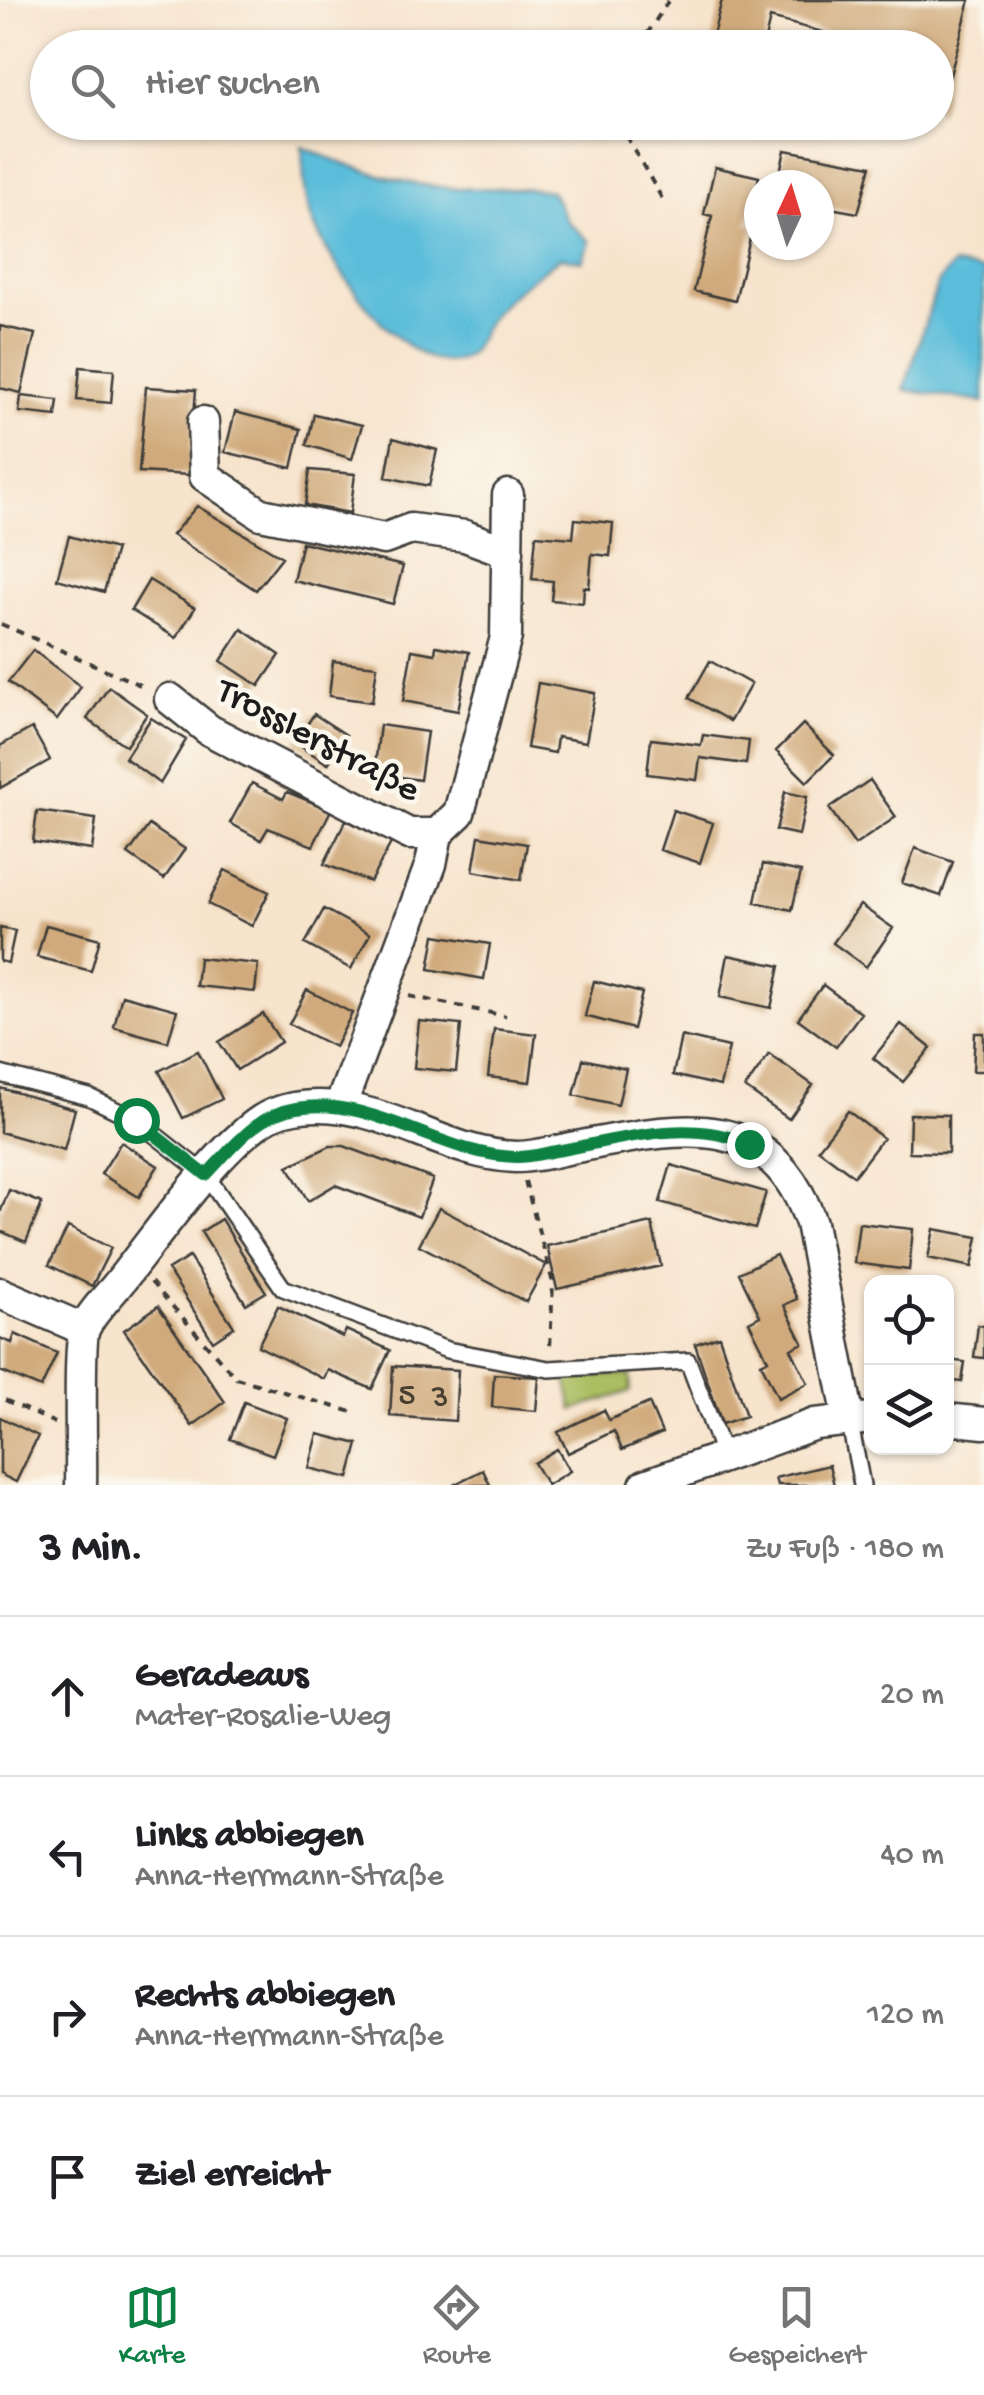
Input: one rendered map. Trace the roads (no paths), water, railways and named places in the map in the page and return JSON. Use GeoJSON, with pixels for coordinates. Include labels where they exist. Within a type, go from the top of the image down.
{"type":"FeatureCollection","features":[{"type":"Feature","properties":{"kind":"street"},"geometry":{"type":"LineString","coordinates":[[203,422],[205,476],[261,514],[384,539],[411,529],[465,536],[508,552]]}},
{"type":"Feature","properties":{"kind":"street"},"geometry":{"type":"LineString","coordinates":[[340,1107],[431,864],[437,834],[458,813],[501,660],[506,637],[508,495]]}},
{"type":"Feature","properties":{"kind":"street","name":"Trosslerstraße"},"geometry":{"type":"LineString","coordinates":[[170,699],[209,730],[409,834],[437,834]]}},
{"type":"Feature","properties":{"kind":"street"},"geometry":{"type":"LineString","coordinates":[[81,1485],[83,1328],[206,1175],[260,1121],[278,1112],[317,1106],[340,1107],[474,1151],[519,1157],[692,1129],[729,1136],[762,1154],[790,1181],[810,1224],[860,1418],[815,1424],[644,1485]]}},
{"type":"Feature","properties":{"kind":"street"},"geometry":{"type":"LineString","coordinates":[[0,1293],[83,1328]]}},
{"type":"Feature","properties":{"kind":"street"},"geometry":{"type":"LineString","coordinates":[[954,1420],[984,1423]]}},
{"type":"Feature","properties":{"kind":"lane"},"geometry":{"type":"LineString","coordinates":[[0,1074],[89,1097],[136,1120],[206,1175],[283,1288],[447,1350],[549,1369],[688,1361],[724,1456]]}},
{"type":"Feature","properties":{"kind":"lane"},"geometry":{"type":"LineString","coordinates":[[860,1418],[862,1485]]}},
{"type":"Feature","properties":{"kind":"water"},"geometry":{"type":"Polygon","coordinates":[[[302,147],[414,183],[551,191],[567,221],[590,242],[582,261],[561,257],[512,295],[487,323],[466,356],[440,361],[418,352],[396,336],[353,289],[336,263],[310,213],[302,147]]]}},
{"type":"Feature","properties":{"kind":"water"},"geometry":{"type":"Polygon","coordinates":[[[953,265],[984,270],[984,402],[904,390],[938,282],[953,265]]]}}]}
